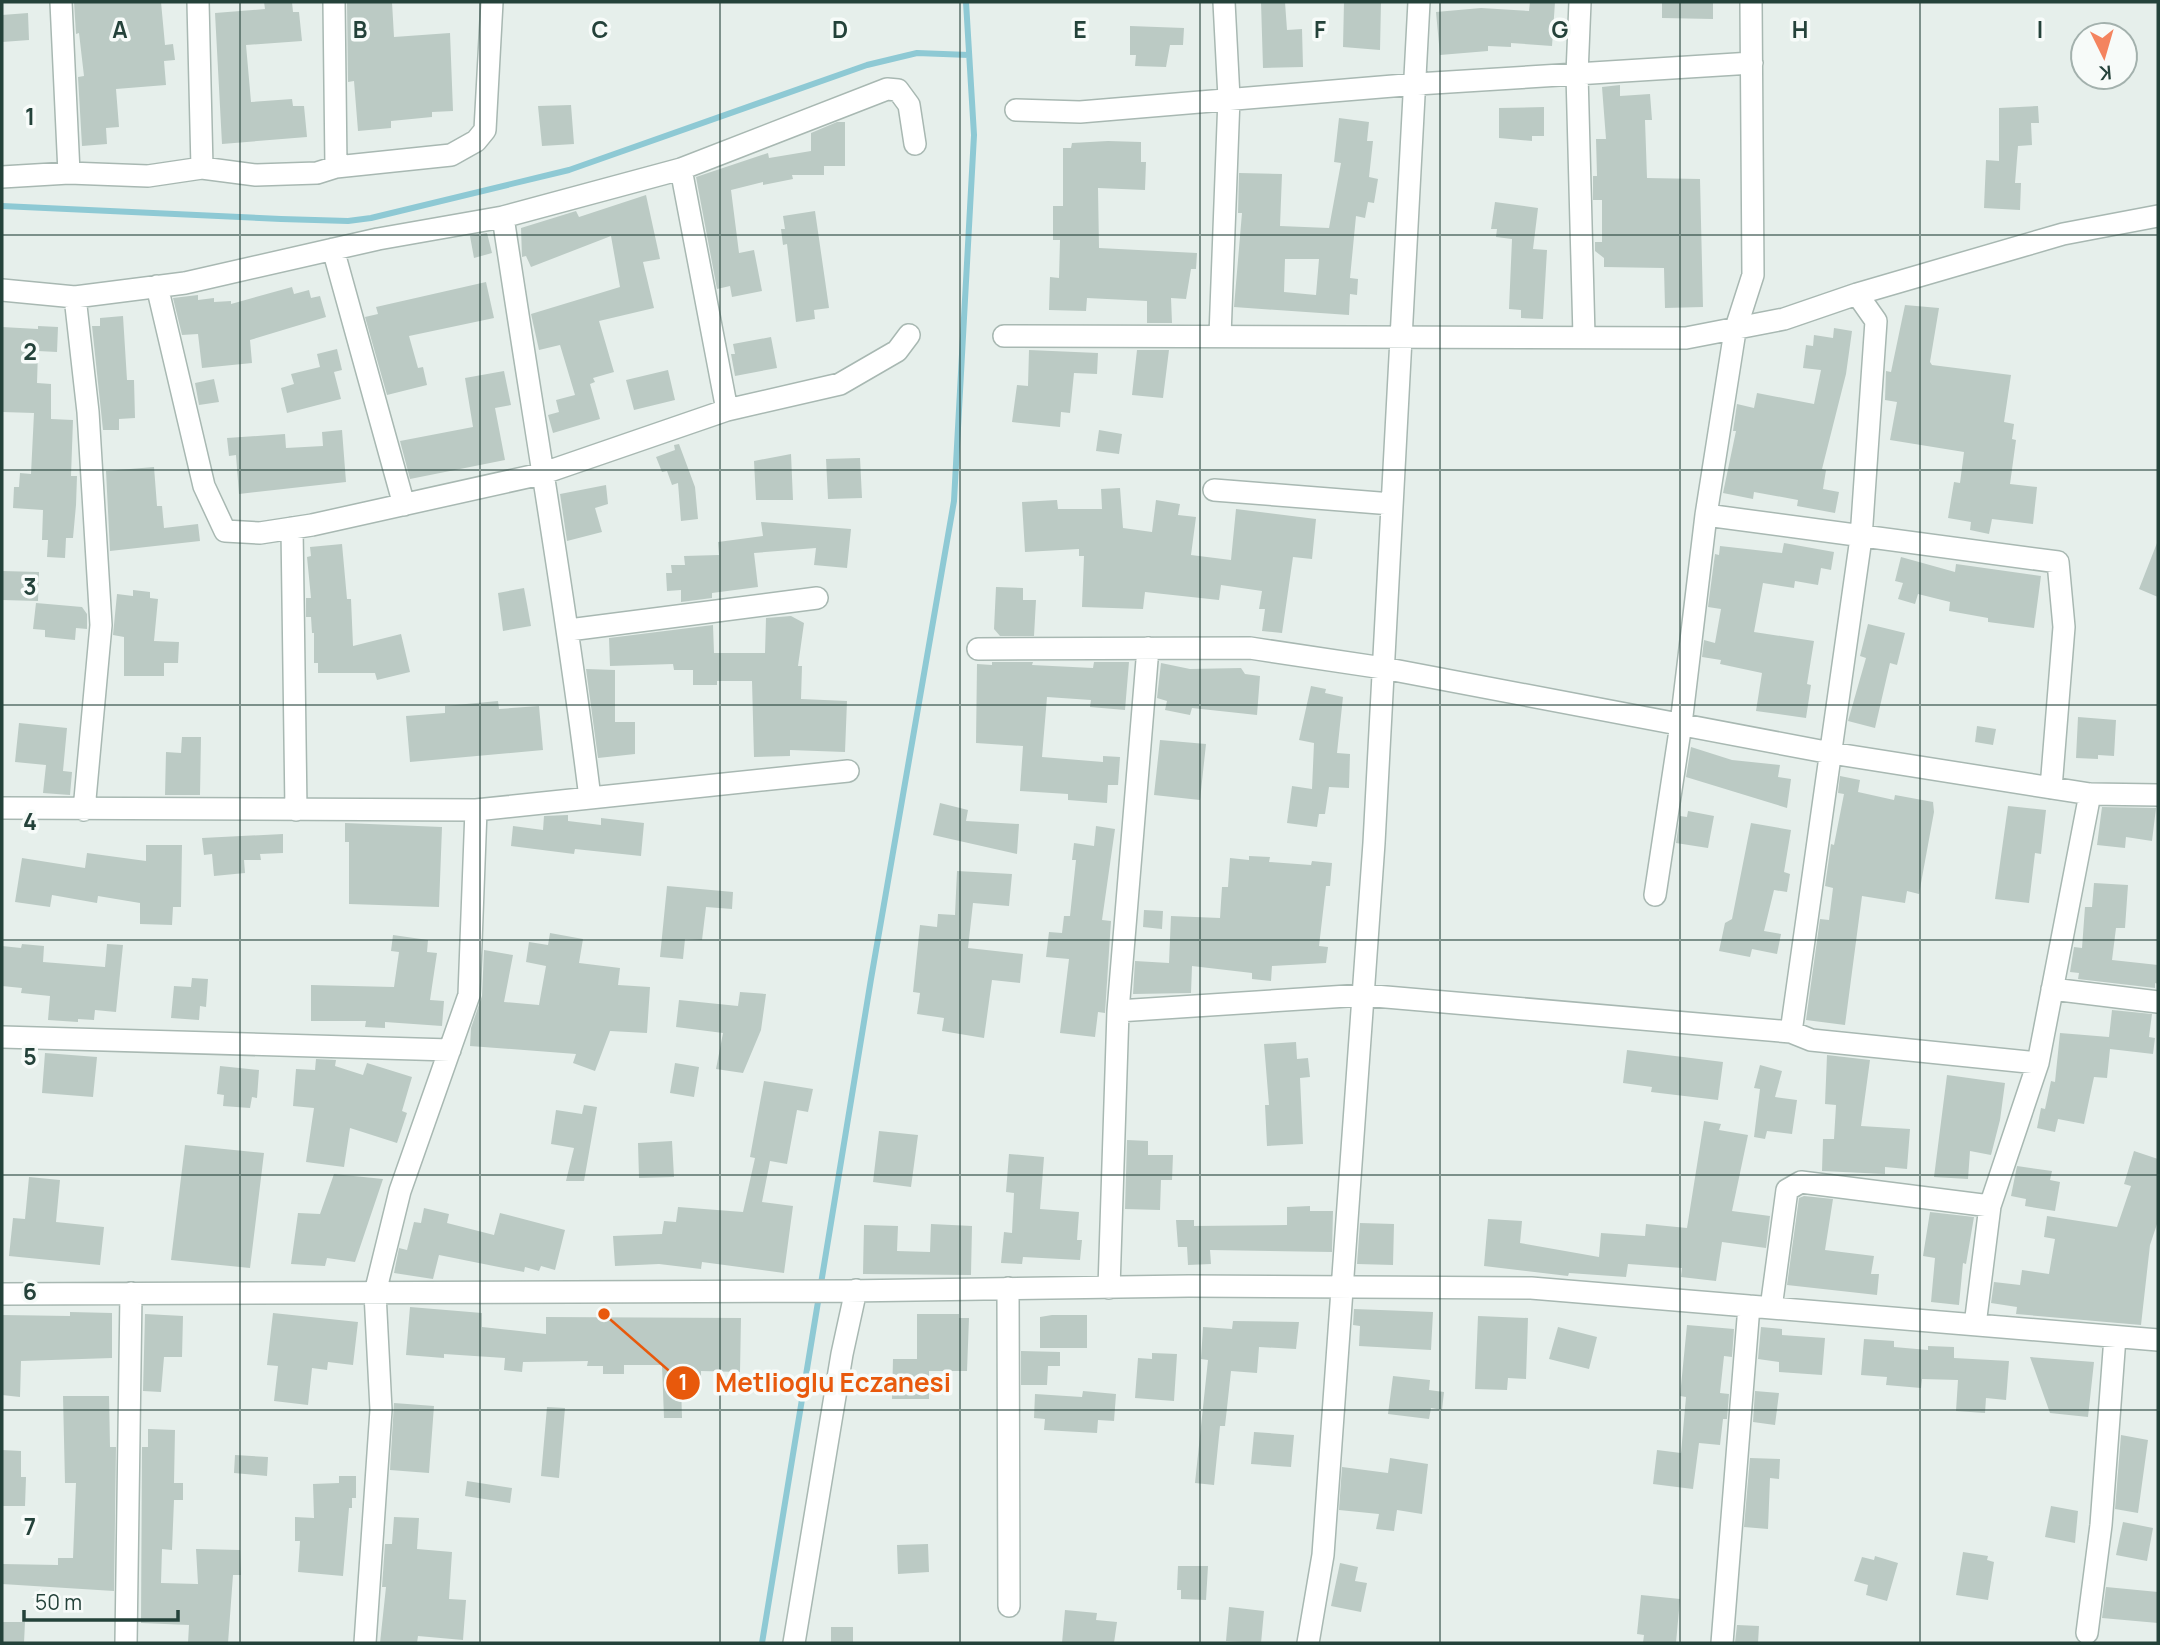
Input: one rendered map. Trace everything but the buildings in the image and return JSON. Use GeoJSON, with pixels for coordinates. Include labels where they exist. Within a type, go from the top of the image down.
{"type":"FeatureCollection","features":[{"type":"Feature","properties":{"kind":"street"},"geometry":{"type":"LineString","coordinates":[[61,2],[69,173]]}},
{"type":"Feature","properties":{"kind":"street"},"geometry":{"type":"LineString","coordinates":[[198,2],[202,168]]}},
{"type":"Feature","properties":{"kind":"street"},"geometry":{"type":"LineString","coordinates":[[334,2],[336,167]]}},
{"type":"Feature","properties":{"kind":"street"},"geometry":{"type":"LineString","coordinates":[[2,177],[69,173],[148,176],[202,168],[256,175],[317,173],[336,167],[451,155],[476,141],[485,130],[492,2]]}},
{"type":"Feature","properties":{"kind":"street"},"geometry":{"type":"LineString","coordinates":[[1220,336],[1228,97],[1224,2]]}},
{"type":"Feature","properties":{"kind":"street"},"geometry":{"type":"LineString","coordinates":[[1308,1643],[1323,1555],[1363,995],[1417,84],[1419,2]]}},
{"type":"Feature","properties":{"kind":"street"},"geometry":{"type":"LineString","coordinates":[[1580,2],[1577,74],[1584,336]]}},
{"type":"Feature","properties":{"kind":"street"},"geometry":{"type":"LineString","coordinates":[[1655,895],[1681,724],[1706,515],[1735,331],[1753,275],[1751,2]]}},
{"type":"Feature","properties":{"kind":"street"},"geometry":{"type":"LineString","coordinates":[[1016,110],[1080,112],[1228,97],[1752,63]]}},
{"type":"Feature","properties":{"kind":"street"},"geometry":{"type":"LineString","coordinates":[[2,290],[75,297],[157,286],[503,217],[681,169],[887,89],[898,90],[909,105],[915,144]]}},
{"type":"Feature","properties":{"kind":"street"},"geometry":{"type":"LineString","coordinates":[[681,169],[727,410]]}},
{"type":"Feature","properties":{"kind":"street"},"geometry":{"type":"LineString","coordinates":[[1004,336],[1686,338],[1735,331],[1784,319],[1857,294],[2063,234],[2158,216]]}},
{"type":"Feature","properties":{"kind":"street"},"geometry":{"type":"LineString","coordinates":[[503,217],[541,474],[569,630],[590,798]]}},
{"type":"Feature","properties":{"kind":"street"},"geometry":{"type":"LineString","coordinates":[[333,249],[404,505]]}},
{"type":"Feature","properties":{"kind":"street"},"geometry":{"type":"LineString","coordinates":[[157,286],[204,486],[225,531],[261,533],[292,528],[541,474],[727,410],[840,384],[897,351],[909,335]]}},
{"type":"Feature","properties":{"kind":"street"},"geometry":{"type":"LineString","coordinates":[[1791,1032],[1861,538],[1876,321],[1857,294]]}},
{"type":"Feature","properties":{"kind":"street"},"geometry":{"type":"LineString","coordinates":[[75,297],[88,412],[102,625],[84,810]]}},
{"type":"Feature","properties":{"kind":"street"},"geometry":{"type":"LineString","coordinates":[[1214,491],[1392,504]]}},
{"type":"Feature","properties":{"kind":"street"},"geometry":{"type":"LineString","coordinates":[[1706,515],[1861,538],[2058,562],[2064,627],[2051,788]]}},
{"type":"Feature","properties":{"kind":"street"},"geometry":{"type":"LineString","coordinates":[[292,528],[296,810]]}},
{"type":"Feature","properties":{"kind":"street"},"geometry":{"type":"LineString","coordinates":[[569,630],[817,598]]}},
{"type":"Feature","properties":{"kind":"street"},"geometry":{"type":"LineString","coordinates":[[978,649],[1250,648],[1383,668],[1831,753],[2090,794],[2158,794]]}},
{"type":"Feature","properties":{"kind":"street"},"geometry":{"type":"LineString","coordinates":[[1109,1287],[1118,1011],[1148,649]]}},
{"type":"Feature","properties":{"kind":"street"},"geometry":{"type":"LineString","coordinates":[[2,808],[476,810],[849,771]]}},
{"type":"Feature","properties":{"kind":"street"},"geometry":{"type":"LineString","coordinates":[[1975,1325],[1990,1206],[2038,1063],[2090,794]]}},
{"type":"Feature","properties":{"kind":"street"},"geometry":{"type":"LineString","coordinates":[[365,1643],[381,1410],[375,1293],[400,1191],[469,995],[476,810]]}},
{"type":"Feature","properties":{"kind":"street"},"geometry":{"type":"LineString","coordinates":[[2052,989],[2158,1002]]}},
{"type":"Feature","properties":{"kind":"street"},"geometry":{"type":"LineString","coordinates":[[1118,1011],[1363,995],[1791,1032],[1811,1040],[2038,1063]]}},
{"type":"Feature","properties":{"kind":"street"},"geometry":{"type":"LineString","coordinates":[[2,1037],[450,1050]]}},
{"type":"Feature","properties":{"kind":"street"},"geometry":{"type":"LineString","coordinates":[[1771,1308],[1787,1190],[1801,1182],[1990,1206]]}},
{"type":"Feature","properties":{"kind":"street"},"geometry":{"type":"LineString","coordinates":[[2,1294],[1341,1286],[1531,1288],[2158,1340]]}},
{"type":"Feature","properties":{"kind":"street"},"geometry":{"type":"LineString","coordinates":[[1008,1288],[1009,1606]]}},
{"type":"Feature","properties":{"kind":"street"},"geometry":{"type":"LineString","coordinates":[[794,1643],[852,1291]]}},
{"type":"Feature","properties":{"kind":"street"},"geometry":{"type":"LineString","coordinates":[[126,1643],[131,1293]]}},
{"type":"Feature","properties":{"kind":"street"},"geometry":{"type":"LineString","coordinates":[[1722,1643],[1749,1306]]}},
{"type":"Feature","properties":{"kind":"street"},"geometry":{"type":"LineString","coordinates":[[2087,1633],[2101,1525],[2115,1336]]}},
{"type":"Feature","properties":{"kind":"waterway"},"geometry":{"type":"LineString","coordinates":[[762,1643],[871,979],[954,501],[974,135],[966,2]]}},
{"type":"Feature","properties":{"kind":"waterway"},"geometry":{"type":"LineString","coordinates":[[2,206],[281,219],[348,221],[371,218],[569,170],[867,65],[917,53],[969,55]]}},
{"type":"Feature","properties":{"kind":"place","name":"Metlioglu Eczanesi"},"geometry":{"type":"Point","coordinates":[604,1314]}}]}
